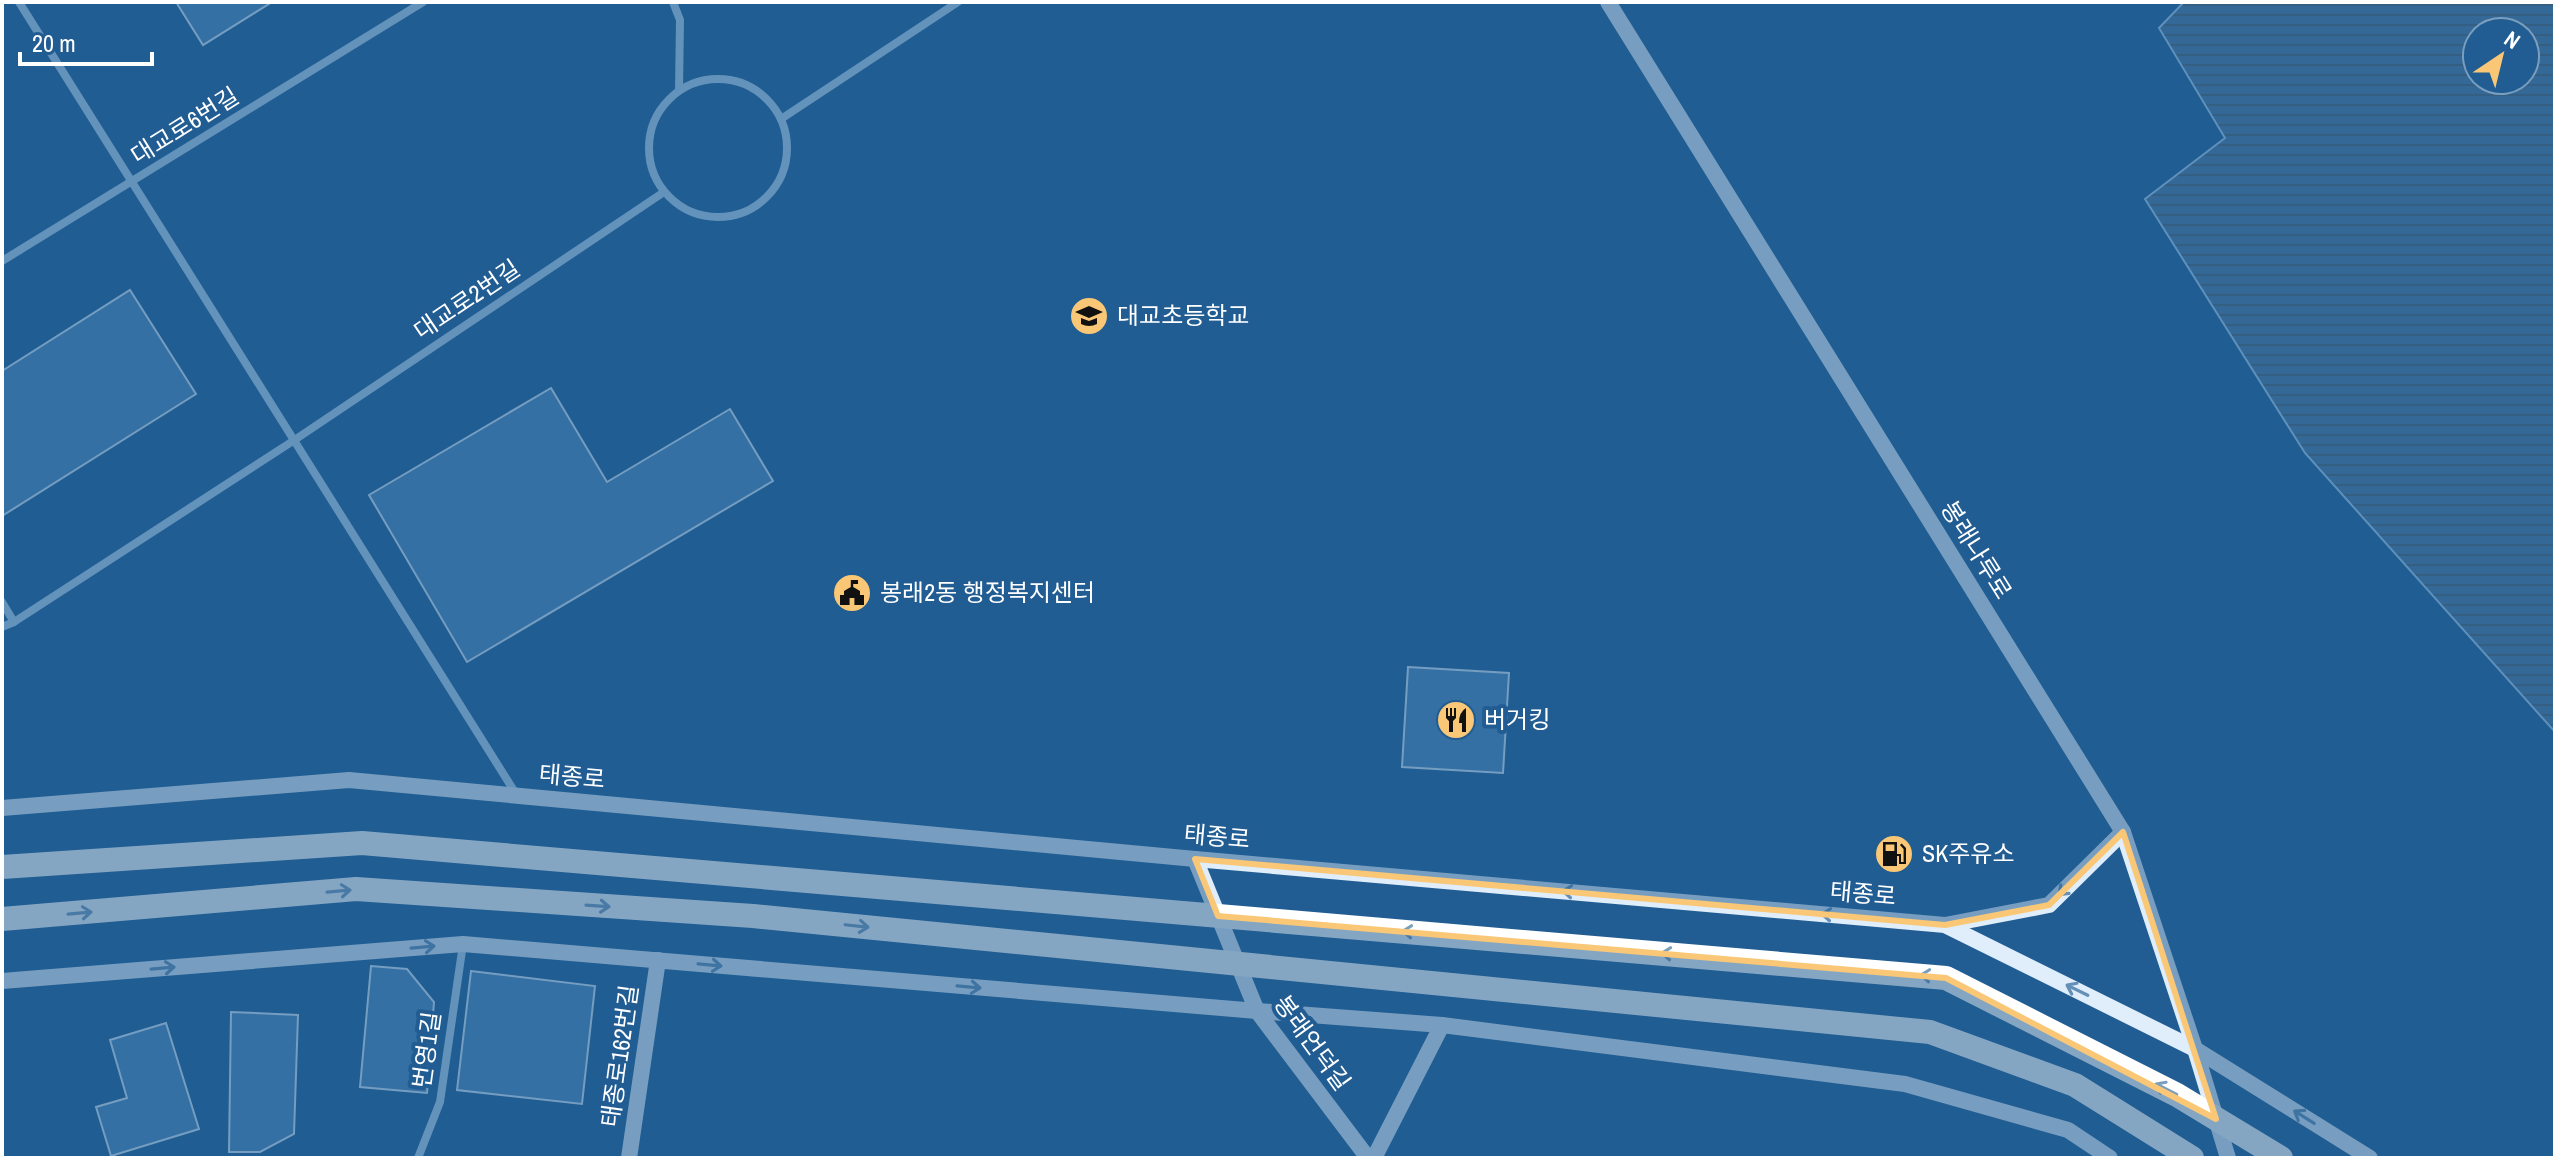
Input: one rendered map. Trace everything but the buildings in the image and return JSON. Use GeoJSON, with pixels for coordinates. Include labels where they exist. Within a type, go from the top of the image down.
{"type":"FeatureCollection","features":[{"type":"Feature","properties":{"kind":"highway"},"geometry":{"type":"LineString","coordinates":[[2,867],[362,843],[1946,978],[2177,1095],[2281,1158]]}},
{"type":"Feature","properties":{"kind":"highway"},"geometry":{"type":"LineString","coordinates":[[2,919],[356,889],[753,916],[1930,1032],[2075,1085],[2192,1158]]}},
{"type":"Feature","properties":{"kind":"main road","name":"봉래나루로"},"geometry":{"type":"LineString","coordinates":[[1608,2],[2123,832],[2228,1158]]}},
{"type":"Feature","properties":{"kind":"main road","name":"태종로"},"geometry":{"type":"LineString","coordinates":[[7,805],[349,780],[1945,925],[2195,1049],[2370,1158]]}},
{"type":"Feature","properties":{"kind":"main road"},"geometry":{"type":"LineString","coordinates":[[1945,925],[2049,905],[2123,832]]}},
{"type":"Feature","properties":{"kind":"main road","name":"봉래언덕길"},"geometry":{"type":"LineString","coordinates":[[1195,859],[1257,1011],[1371,1158],[1442,1025]]}},
{"type":"Feature","properties":{"kind":"main road"},"geometry":{"type":"LineString","coordinates":[[2,981],[463,944],[1442,1025],[1905,1084],[2068,1130],[2110,1158]]}},
{"type":"Feature","properties":{"kind":"main road","name":"태종로162번길"},"geometry":{"type":"LineString","coordinates":[[629,1158],[658,960]]}},
{"type":"Feature","properties":{"kind":"street"},"geometry":{"type":"LineString","coordinates":[[19,2],[132,183]]}},
{"type":"Feature","properties":{"kind":"street","name":"대교로6번길"},"geometry":{"type":"LineString","coordinates":[[2,261],[423,2]]}},
{"type":"Feature","properties":{"kind":"street"},"geometry":{"type":"LineString","coordinates":[[673,2],[680,20],[679,90]]}},
{"type":"Feature","properties":{"kind":"street"},"geometry":{"type":"LineString","coordinates":[[781,119],[958,2]]}},
{"type":"Feature","properties":{"kind":"street"},"geometry":{"type":"LineString","coordinates":[[725,79],[748,86],[767,99],[781,119],[787,140],[786,162],[778,183],[764,200],[745,212],[723,217],[701,215],[681,207],[664,192],[653,171],[649,149],[652,126],[663,106],[679,90],[701,81],[725,79]]}},
{"type":"Feature","properties":{"kind":"street","name":"대교로6번길"},"geometry":{"type":"LineString","coordinates":[[132,183],[293,441]]}},
{"type":"Feature","properties":{"kind":"street","name":"대교로2번길"},"geometry":{"type":"LineString","coordinates":[[2,627],[293,441],[664,192]]}},
{"type":"Feature","properties":{"kind":"street"},"geometry":{"type":"LineString","coordinates":[[293,441],[517,796]]}},
{"type":"Feature","properties":{"kind":"street"},"geometry":{"type":"LineString","coordinates":[[2,602],[14,622]]}},
{"type":"Feature","properties":{"kind":"street","name":"번영1길"},"geometry":{"type":"LineString","coordinates":[[418,1158],[440,1102],[463,944]]}},
{"type":"Feature","properties":{"kind":"highlighted area"},"geometry":{"type":"Polygon","coordinates":[[[2123,832],[2216,1119],[1946,978],[1218,916],[1195,859],[1945,925],[2049,905],[2123,832]]]}},
{"type":"Feature","properties":{"kind":"water"},"geometry":{"type":"Polygon","coordinates":[[[2184,2],[2555,2],[2555,732],[2305,453],[2145,199],[2225,138],[2159,28],[2184,2]]]}},
{"type":"Feature","properties":{"kind":"place","name":"대교초등학교"},"geometry":{"type":"Point","coordinates":[1089,316]}},
{"type":"Feature","properties":{"kind":"place","name":"봉래2동 행정복지센터"},"geometry":{"type":"Point","coordinates":[852,593]}},
{"type":"Feature","properties":{"kind":"place","name":"버거킹"},"geometry":{"type":"Point","coordinates":[1456,720]}},
{"type":"Feature","properties":{"kind":"place","name":"SK주유소"},"geometry":{"type":"Point","coordinates":[1894,854]}}]}
